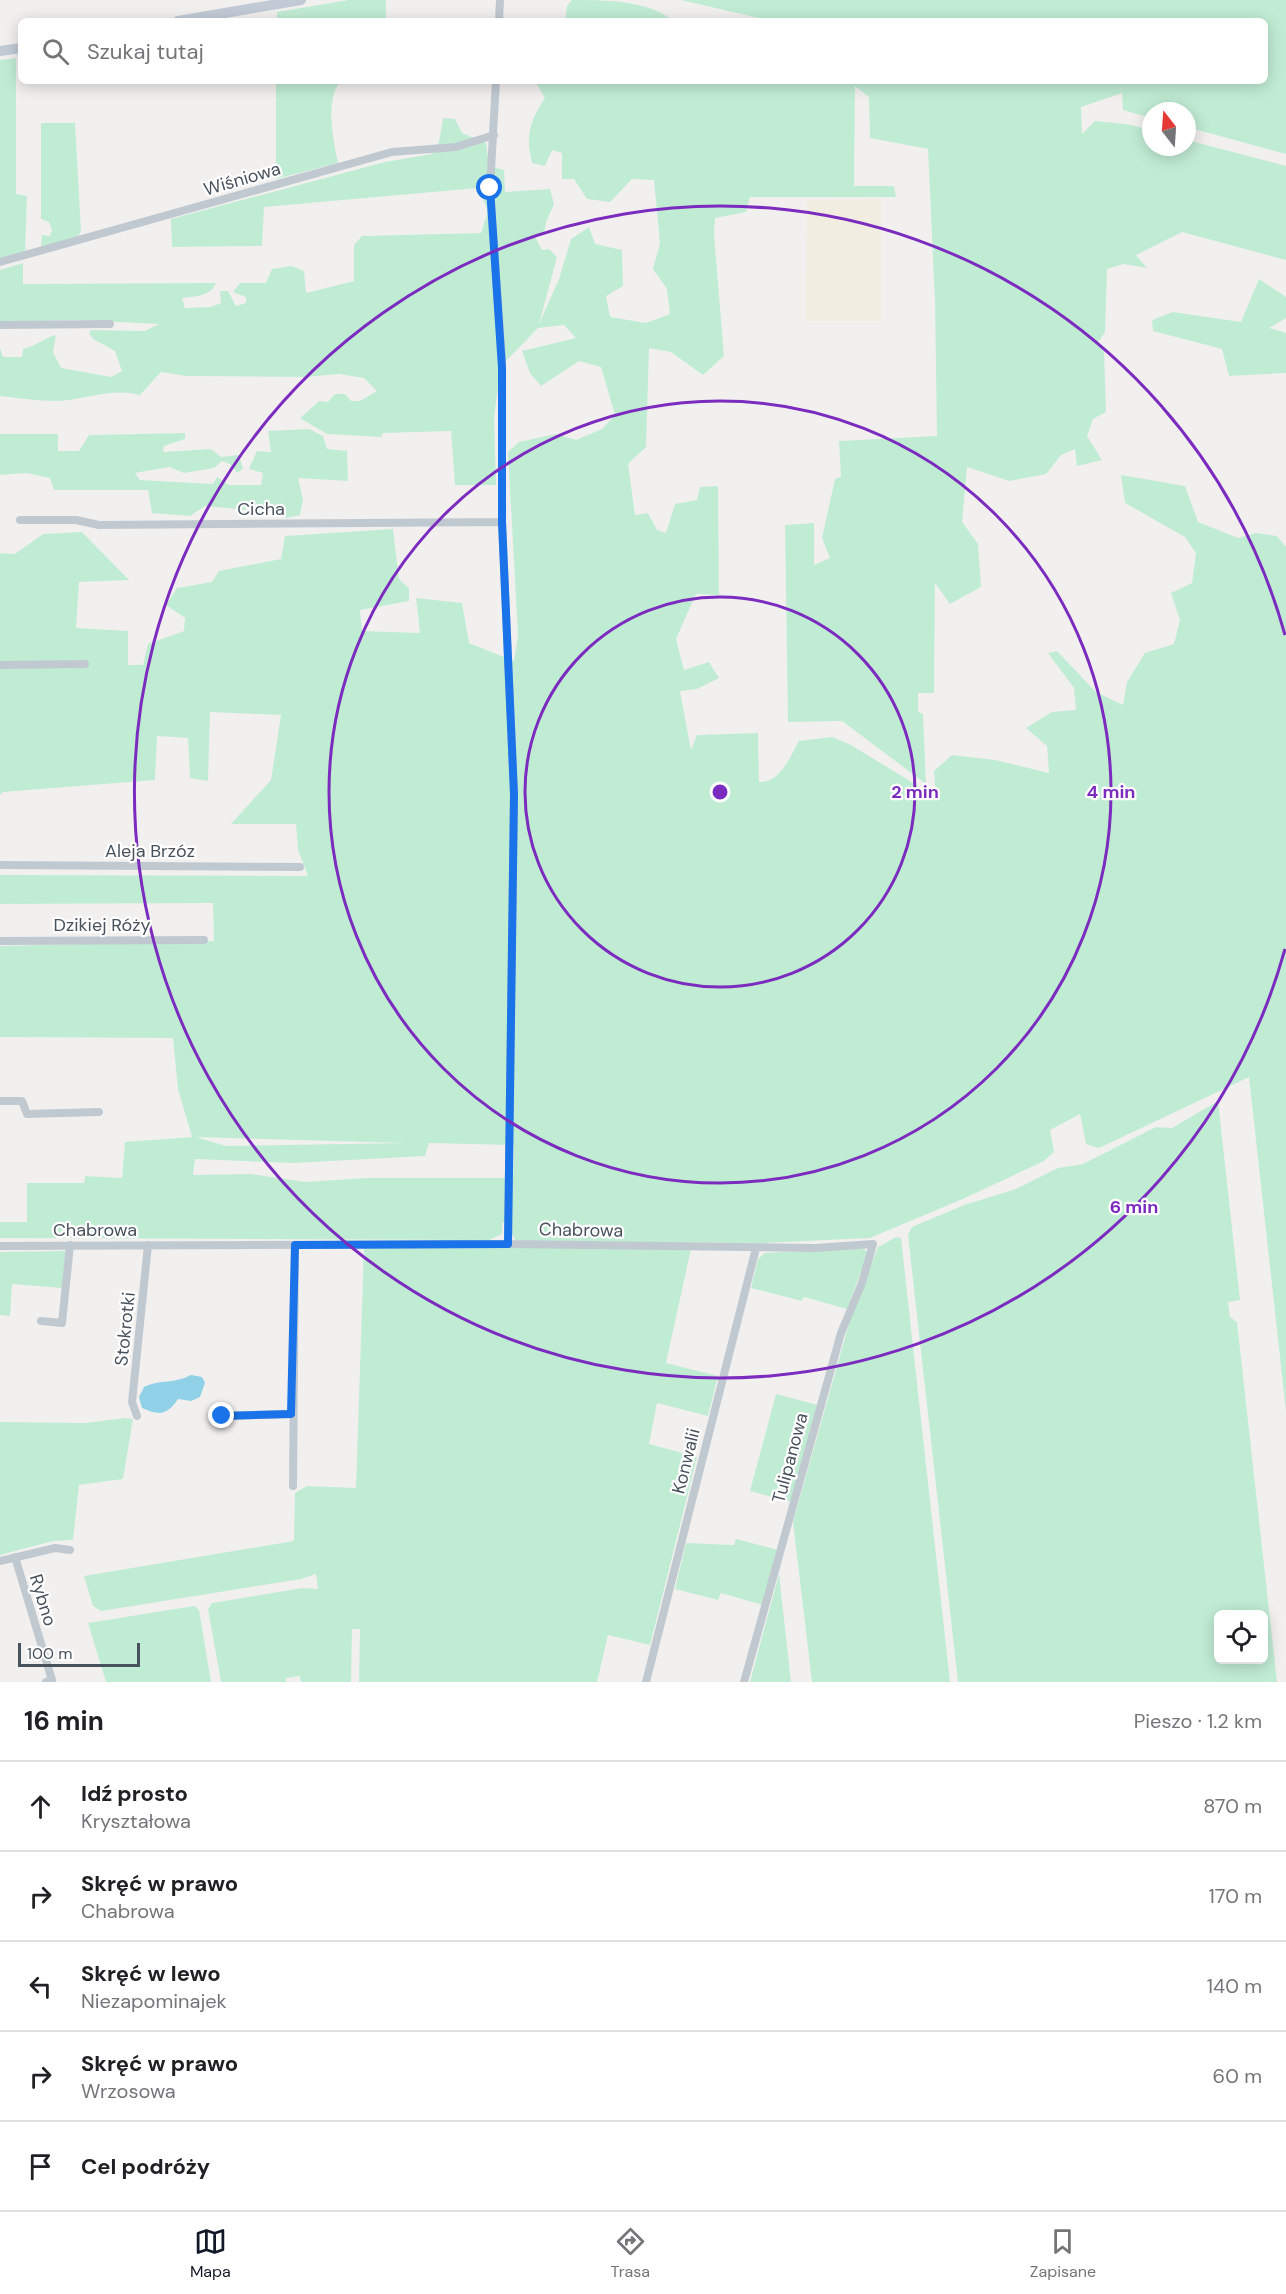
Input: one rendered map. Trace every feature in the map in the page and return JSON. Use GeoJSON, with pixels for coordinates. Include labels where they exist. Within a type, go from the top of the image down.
{"type":"FeatureCollection","features":[{"type":"Feature","properties":{"kind":"street"},"geometry":{"type":"LineString","coordinates":[[196,18],[302,0]]}},
{"type":"Feature","properties":{"kind":"street"},"geometry":{"type":"LineString","coordinates":[[499,18],[500,0]]}},
{"type":"Feature","properties":{"kind":"street"},"geometry":{"type":"LineString","coordinates":[[0,51],[18,48]]}},
{"type":"Feature","properties":{"kind":"street"},"geometry":{"type":"LineString","coordinates":[[496,84],[490,188],[502,368],[502,522],[514,794],[508,1244]]}},
{"type":"Feature","properties":{"kind":"street","name":"Wiśniowa"},"geometry":{"type":"LineString","coordinates":[[0,262],[392,152],[456,147],[494,135]]}},
{"type":"Feature","properties":{"kind":"street"},"geometry":{"type":"LineString","coordinates":[[0,325],[110,324]]}},
{"type":"Feature","properties":{"kind":"street","name":"Cicha"},"geometry":{"type":"LineString","coordinates":[[20,520],[76,520],[99,525],[502,522]]}},
{"type":"Feature","properties":{"kind":"street"},"geometry":{"type":"LineString","coordinates":[[0,665],[85,664]]}},
{"type":"Feature","properties":{"kind":"street","name":"Aleja Brzóz"},"geometry":{"type":"LineString","coordinates":[[0,865],[300,867]]}},
{"type":"Feature","properties":{"kind":"street","name":"Dzikiej Róży"},"geometry":{"type":"LineString","coordinates":[[0,941],[204,939]]}},
{"type":"Feature","properties":{"kind":"street"},"geometry":{"type":"LineString","coordinates":[[0,1101],[22,1101],[27,1114],[99,1112]]}},
{"type":"Feature","properties":{"kind":"street","name":"Chabrowa"},"geometry":{"type":"LineString","coordinates":[[0,1246],[508,1244],[815,1248],[873,1244]]}},
{"type":"Feature","properties":{"kind":"street","name":"Tulipanowa"},"geometry":{"type":"LineString","coordinates":[[744,1682],[841,1334],[866,1272],[873,1244]]}},
{"type":"Feature","properties":{"kind":"street"},"geometry":{"type":"LineString","coordinates":[[41,1322],[63,1323],[70,1245]]}},
{"type":"Feature","properties":{"kind":"street","name":"Stokrotki"},"geometry":{"type":"LineString","coordinates":[[137,1416],[132,1402],[148,1245]]}},
{"type":"Feature","properties":{"kind":"street"},"geometry":{"type":"LineString","coordinates":[[293,1486],[291,1414],[295,1245]]}},
{"type":"Feature","properties":{"kind":"street","name":"Konwalii"},"geometry":{"type":"LineString","coordinates":[[646,1682],[756,1248]]}},
{"type":"Feature","properties":{"kind":"street"},"geometry":{"type":"LineString","coordinates":[[222,1416],[291,1414]]}},
{"type":"Feature","properties":{"kind":"street","name":"Rybno"},"geometry":{"type":"LineString","coordinates":[[0,1561],[55,1548],[70,1550]]}},
{"type":"Feature","properties":{"kind":"street","name":"Rybno"},"geometry":{"type":"LineString","coordinates":[[15,1557],[52,1680],[46,1682]]}},
{"type":"Feature","properties":{"kind":"green space"},"geometry":{"type":"Polygon","coordinates":[[[349,0],[386,0],[386,18],[277,18],[277,12],[349,0]]]}},
{"type":"Feature","properties":{"kind":"green space"},"geometry":{"type":"Polygon","coordinates":[[[572,0],[612,1],[639,5],[669,18],[565,18],[567,6],[572,0]]]}},
{"type":"Feature","properties":{"kind":"green space"},"geometry":{"type":"Polygon","coordinates":[[[681,0],[1286,0],[1286,154],[1196,129],[1196,102],[1142,102],[1142,115],[1123,110],[1122,93],[1081,107],[1082,134],[1095,121],[1142,128],[1142,156],[1196,156],[1196,142],[1286,166],[1286,260],[1182,232],[1136,255],[1147,268],[1124,264],[1107,269],[1105,332],[1098,342],[1104,352],[1106,412],[1093,419],[1087,436],[1102,460],[1077,466],[1075,449],[1061,455],[1046,474],[1009,481],[967,467],[962,522],[978,544],[981,587],[950,604],[935,583],[934,693],[918,693],[918,712],[923,714],[926,784],[842,721],[788,722],[785,525],[814,523],[814,565],[830,558],[822,538],[835,479],[841,477],[839,441],[937,436],[935,302],[928,149],[870,138],[869,97],[855,86],[854,186],[894,186],[896,197],[750,197],[746,212],[715,218],[714,234],[724,356],[703,375],[671,352],[649,348],[646,447],[628,464],[635,515],[648,513],[657,530],[666,533],[675,504],[697,500],[700,487],[718,486],[719,595],[696,594],[676,639],[684,670],[709,662],[719,678],[697,689],[680,691],[691,750],[697,735],[758,733],[759,782],[779,774],[799,741],[832,737],[851,745],[936,797],[934,771],[952,755],[995,760],[1049,773],[1047,746],[1026,728],[1052,712],[1076,710],[1074,688],[1048,653],[1057,651],[1096,692],[1123,705],[1127,682],[1145,653],[1174,644],[1180,620],[1171,593],[1192,583],[1196,553],[1185,537],[1125,503],[1121,475],[1185,486],[1198,522],[1238,538],[1256,533],[1277,536],[1286,547],[1286,1411],[1249,1077],[1099,1148],[1086,1144],[1080,1114],[1050,1130],[1054,1152],[1044,1161],[965,1198],[870,1238],[762,1243],[516,1241],[512,1234],[512,1222],[502,1223],[502,1234],[489,1240],[0,1238],[0,1222],[27,1222],[27,1183],[84,1183],[85,1176],[122,1178],[125,1142],[192,1137],[178,1089],[173,1038],[0,1037],[0,946],[214,941],[213,903],[0,904],[0,875],[308,876],[298,850],[296,824],[231,824],[271,780],[281,715],[210,712],[208,781],[190,778],[188,738],[157,736],[155,780],[3,792],[0,795],[0,553],[15,554],[43,534],[82,532],[129,580],[79,582],[76,628],[128,631],[128,665],[143,665],[148,644],[184,631],[185,618],[166,605],[177,588],[212,582],[219,571],[281,559],[285,536],[393,529],[399,579],[409,588],[409,601],[360,610],[362,631],[420,633],[416,598],[462,603],[469,643],[514,661],[518,635],[508,452],[519,442],[556,434],[576,440],[602,429],[615,415],[601,367],[579,361],[541,386],[530,373],[522,351],[576,338],[564,325],[538,328],[501,366],[494,417],[496,485],[455,485],[451,431],[383,433],[381,437],[327,434],[300,418],[319,401],[328,402],[335,394],[345,394],[351,401],[360,401],[377,391],[364,378],[339,374],[306,377],[186,376],[161,372],[140,395],[119,392],[56,401],[0,396],[0,348],[3,357],[22,357],[23,349],[56,335],[53,352],[61,368],[111,377],[122,371],[115,351],[93,339],[89,333],[91,330],[145,331],[159,324],[79,320],[0,322],[0,270],[23,263],[23,284],[216,283],[206,293],[182,298],[185,308],[211,307],[221,303],[220,291],[228,291],[236,306],[246,303],[246,297],[233,292],[240,283],[266,283],[272,269],[291,266],[304,271],[306,293],[354,281],[354,245],[362,236],[481,233],[488,211],[478,188],[264,207],[262,246],[172,247],[171,219],[385,162],[432,154],[439,142],[443,118],[455,119],[462,133],[486,143],[489,166],[504,170],[505,192],[550,189],[554,204],[546,222],[544,234],[535,237],[542,250],[549,249],[557,257],[539,324],[559,279],[571,239],[589,227],[595,244],[622,250],[623,286],[606,296],[610,317],[646,323],[670,314],[667,289],[653,269],[660,243],[654,180],[632,179],[610,202],[587,199],[574,179],[562,179],[562,153],[552,150],[545,166],[532,163],[529,136],[536,114],[545,98],[537,84],[1268,84],[1268,18],[758,18],[681,0]],[[196,1137],[226,1146],[405,1143],[196,1137]],[[429,1143],[425,1156],[294,1163],[195,1159],[193,1175],[250,1174],[306,1182],[366,1178],[513,1178],[514,1145],[429,1143]]]}},
{"type":"Feature","properties":{"kind":"green space"},"geometry":{"type":"Polygon","coordinates":[[[16,58],[16,194],[27,196],[25,252],[0,259],[0,60],[16,58]]]}},
{"type":"Feature","properties":{"kind":"green space"},"geometry":{"type":"Polygon","coordinates":[[[276,84],[338,84],[331,110],[332,132],[338,163],[276,179],[276,84]]]}},
{"type":"Feature","properties":{"kind":"green space"},"geometry":{"type":"Polygon","coordinates":[[[41,123],[75,123],[81,231],[77,238],[41,248],[42,235],[50,236],[52,230],[49,222],[41,219],[41,123]]]}},
{"type":"Feature","properties":{"kind":"green space"},"geometry":{"type":"Polygon","coordinates":[[[1259,279],[1286,297],[1286,318],[1269,328],[1286,333],[1286,373],[1229,376],[1222,349],[1153,331],[1152,320],[1173,312],[1241,322],[1259,279]]]}},
{"type":"Feature","properties":{"kind":"green space"},"geometry":{"type":"Polygon","coordinates":[[[309,429],[323,436],[327,449],[347,451],[348,481],[298,478],[303,500],[300,515],[286,518],[278,513],[205,506],[190,516],[152,513],[148,490],[54,490],[50,478],[27,473],[0,475],[0,434],[58,434],[58,451],[79,451],[89,435],[185,433],[185,439],[164,446],[163,452],[211,449],[221,457],[239,455],[243,469],[237,473],[230,464],[222,461],[214,468],[184,473],[169,467],[135,473],[140,480],[213,484],[217,477],[229,485],[261,485],[263,473],[249,469],[257,451],[271,452],[268,431],[309,429]]]}},
{"type":"Feature","properties":{"kind":"green space"},"geometry":{"type":"Polygon","coordinates":[[[1218,1101],[1240,1300],[1228,1302],[1230,1317],[1237,1322],[1277,1682],[958,1682],[908,1235],[912,1227],[964,1205],[1016,1189],[1058,1168],[1083,1164],[1156,1127],[1172,1128],[1218,1101]]]}},
{"type":"Feature","properties":{"kind":"green space"},"geometry":{"type":"Polygon","coordinates":[[[896,1237],[901,1238],[950,1682],[812,1682],[793,1522],[850,1320],[878,1247],[896,1237]]]}},
{"type":"Feature","properties":{"kind":"green space"},"geometry":{"type":"Polygon","coordinates":[[[364,1248],[691,1249],[666,1363],[718,1376],[708,1416],[657,1403],[649,1444],[697,1457],[650,1645],[608,1635],[597,1682],[359,1682],[360,1629],[352,1629],[351,1682],[301,1682],[300,1676],[286,1678],[286,1682],[221,1682],[208,1609],[212,1603],[303,1588],[318,1589],[316,1574],[301,1579],[101,1611],[93,1606],[84,1576],[294,1541],[295,1493],[307,1486],[356,1488],[364,1248]]]}},
{"type":"Feature","properties":{"kind":"green space"},"geometry":{"type":"Polygon","coordinates":[[[863,1248],[868,1253],[847,1309],[804,1297],[802,1301],[751,1288],[758,1259],[765,1253],[863,1248]]]}},
{"type":"Feature","properties":{"kind":"green space"},"geometry":{"type":"Polygon","coordinates":[[[66,1251],[62,1288],[12,1284],[10,1316],[0,1315],[0,1252],[66,1251]]]}},
{"type":"Feature","properties":{"kind":"green space"},"geometry":{"type":"Polygon","coordinates":[[[776,1394],[818,1405],[791,1502],[750,1491],[776,1394]]]}},
{"type":"Feature","properties":{"kind":"green space"},"geometry":{"type":"Polygon","coordinates":[[[133,1419],[123,1479],[79,1485],[73,1540],[53,1541],[0,1555],[0,1422],[85,1423],[133,1419]]]}},
{"type":"Feature","properties":{"kind":"green space"},"geometry":{"type":"Polygon","coordinates":[[[736,1539],[778,1550],[763,1605],[721,1593],[718,1600],[675,1589],[686,1543],[734,1545],[736,1539]]]}},
{"type":"Feature","properties":{"kind":"green space"},"geometry":{"type":"Polygon","coordinates":[[[779,1574],[791,1682],[750,1682],[779,1574]]]}},
{"type":"Feature","properties":{"kind":"green space"},"geometry":{"type":"Polygon","coordinates":[[[194,1606],[199,1610],[211,1682],[106,1682],[88,1623],[194,1606]]]}},
{"type":"Feature","properties":{"kind":"sand"},"geometry":{"type":"Polygon","coordinates":[[[881,199],[881,321],[806,321],[807,200],[881,199]]]}},
{"type":"Feature","properties":{"kind":"water"},"geometry":{"type":"Polygon","coordinates":[[[191,1375],[202,1377],[205,1383],[200,1397],[191,1401],[178,1399],[167,1411],[158,1413],[142,1408],[139,1397],[144,1387],[179,1380],[191,1375]]]}},
{"type":"Feature","properties":{"kind":"route"},"geometry":{"type":"LineString","coordinates":[[222,1416],[291,1414],[295,1245],[508,1244],[514,794],[502,522],[502,368],[490,188]]}}]}
